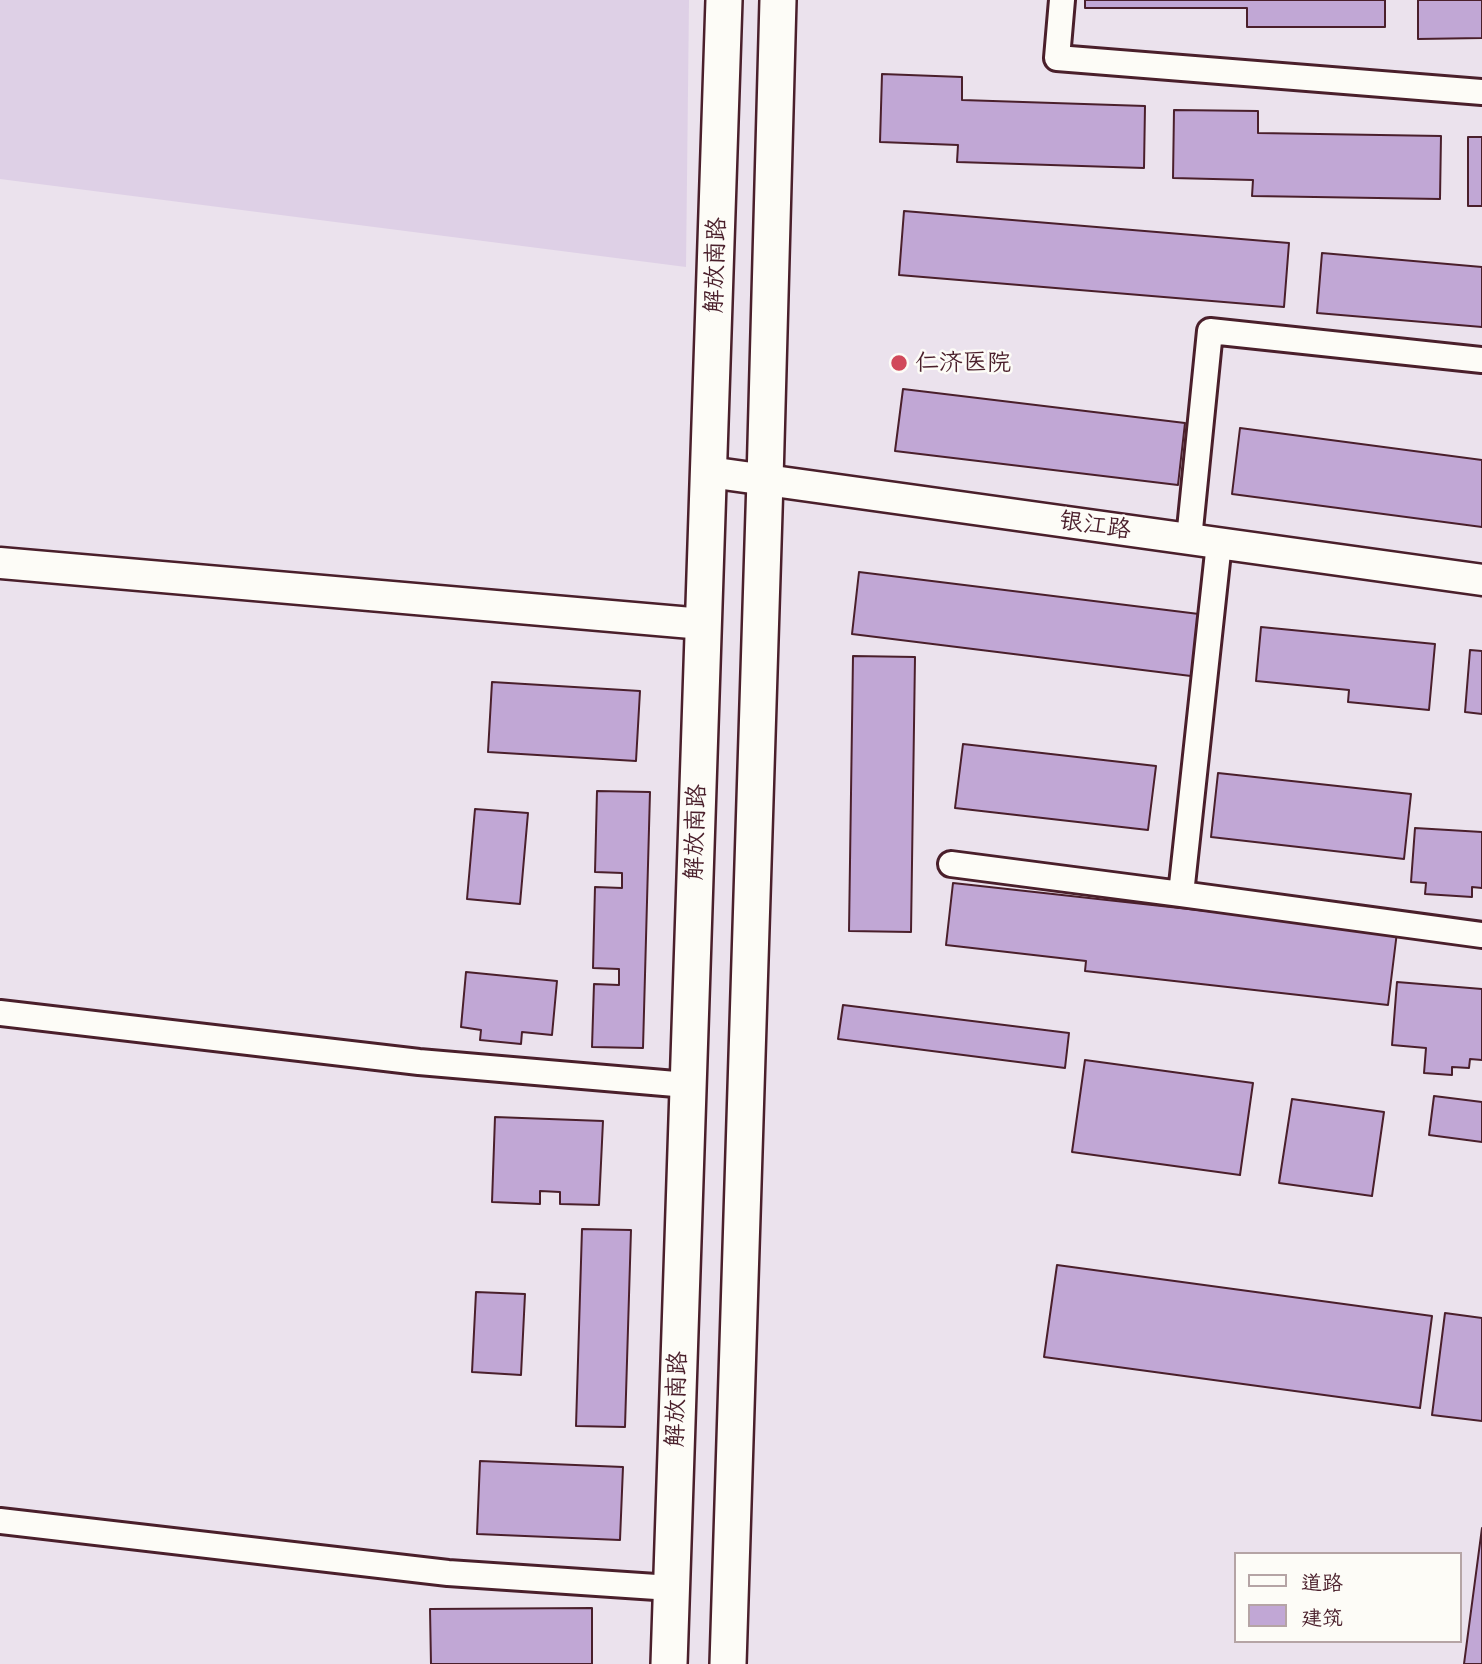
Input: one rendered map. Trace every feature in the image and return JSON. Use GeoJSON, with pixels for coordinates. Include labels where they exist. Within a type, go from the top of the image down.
{"type":"FeatureCollection","features":[{"type":"Feature","properties":{"kind":"main road","name":"解放南路"},"geometry":{"type":"LineString","coordinates":[[669,1664],[724,0]]}},
{"type":"Feature","properties":{"kind":"main road"},"geometry":{"type":"LineString","coordinates":[[728,1664],[778,0]]}},
{"type":"Feature","properties":{"kind":"street"},"geometry":{"type":"LineString","coordinates":[[1062,0],[1057,58],[1482,92]]}},
{"type":"Feature","properties":{"kind":"street"},"geometry":{"type":"LineString","coordinates":[[1189,539],[1210,331],[1482,360]]}},
{"type":"Feature","properties":{"kind":"street","name":"银江路"},"geometry":{"type":"LineString","coordinates":[[709,472],[1482,580]]}},
{"type":"Feature","properties":{"kind":"street"},"geometry":{"type":"LineString","coordinates":[[1181,894],[1219,543]]}},
{"type":"Feature","properties":{"kind":"street"},"geometry":{"type":"LineString","coordinates":[[0,562],[703,624]]}},
{"type":"Feature","properties":{"kind":"street"},"geometry":{"type":"LineString","coordinates":[[951,864],[1482,935]]}},
{"type":"Feature","properties":{"kind":"street"},"geometry":{"type":"LineString","coordinates":[[0,1013],[419,1062],[687,1085]]}},
{"type":"Feature","properties":{"kind":"street"},"geometry":{"type":"LineString","coordinates":[[0,1521],[448,1573],[671,1588]]}},
{"type":"Feature","properties":{"kind":"shaded area"},"geometry":{"type":"Polygon","coordinates":[[[0,0],[689,0],[686,267],[0,179],[0,0]]]}},
{"type":"Feature","properties":{"kind":"building"},"geometry":{"type":"Polygon","coordinates":[[[1085,0],[1385,0],[1385,27],[1247,27],[1247,8],[1085,8],[1085,0]]]}},
{"type":"Feature","properties":{"kind":"building"},"geometry":{"type":"Polygon","coordinates":[[[1418,0],[1482,0],[1482,38],[1418,39],[1418,0]]]}},
{"type":"Feature","properties":{"kind":"building"},"geometry":{"type":"Polygon","coordinates":[[[882,74],[962,77],[962,100],[1145,106],[1144,168],[957,162],[958,145],[880,142],[882,74]]]}},
{"type":"Feature","properties":{"kind":"building"},"geometry":{"type":"Polygon","coordinates":[[[1174,110],[1258,111],[1258,133],[1441,136],[1440,199],[1252,196],[1253,180],[1173,178],[1174,110]]]}},
{"type":"Feature","properties":{"kind":"building"},"geometry":{"type":"Polygon","coordinates":[[[1468,137],[1482,137],[1482,206],[1468,206],[1468,137]]]}},
{"type":"Feature","properties":{"kind":"building"},"geometry":{"type":"Polygon","coordinates":[[[904,211],[1289,243],[1284,307],[899,275],[904,211]]]}},
{"type":"Feature","properties":{"kind":"building"},"geometry":{"type":"Polygon","coordinates":[[[1322,253],[1482,267],[1482,327],[1317,313],[1322,253]]]}},
{"type":"Feature","properties":{"kind":"building"},"geometry":{"type":"Polygon","coordinates":[[[903,389],[1185,423],[1178,485],[895,451],[903,389]]]}},
{"type":"Feature","properties":{"kind":"building"},"geometry":{"type":"Polygon","coordinates":[[[1240,428],[1482,460],[1482,527],[1232,494],[1240,428]]]}},
{"type":"Feature","properties":{"kind":"building"},"geometry":{"type":"Polygon","coordinates":[[[859,572],[1207,615],[1199,677],[852,634],[859,572]]]}},
{"type":"Feature","properties":{"kind":"building"},"geometry":{"type":"Polygon","coordinates":[[[1261,627],[1435,644],[1429,710],[1348,702],[1349,690],[1256,681],[1261,627]]]}},
{"type":"Feature","properties":{"kind":"building"},"geometry":{"type":"Polygon","coordinates":[[[1470,650],[1482,651],[1482,714],[1465,712],[1470,650]]]}},
{"type":"Feature","properties":{"kind":"building"},"geometry":{"type":"Polygon","coordinates":[[[853,656],[915,657],[911,932],[849,931],[853,656]]]}},
{"type":"Feature","properties":{"kind":"building"},"geometry":{"type":"Polygon","coordinates":[[[492,682],[640,691],[636,761],[488,752],[492,682]]]}},
{"type":"Feature","properties":{"kind":"building"},"geometry":{"type":"Polygon","coordinates":[[[963,744],[1156,766],[1148,830],[955,808],[963,744]]]}},
{"type":"Feature","properties":{"kind":"building"},"geometry":{"type":"Polygon","coordinates":[[[1218,773],[1411,794],[1404,859],[1211,837],[1218,773]]]}},
{"type":"Feature","properties":{"kind":"building"},"geometry":{"type":"Polygon","coordinates":[[[597,791],[650,792],[643,1048],[592,1047],[594,984],[619,985],[619,969],[593,968],[595,887],[622,888],[622,873],[595,872],[597,791]]]}},
{"type":"Feature","properties":{"kind":"building"},"geometry":{"type":"Polygon","coordinates":[[[475,809],[528,813],[520,904],[467,899],[475,809]]]}},
{"type":"Feature","properties":{"kind":"building"},"geometry":{"type":"Polygon","coordinates":[[[1415,828],[1482,832],[1482,888],[1472,887],[1472,897],[1425,894],[1426,883],[1411,882],[1415,828]]]}},
{"type":"Feature","properties":{"kind":"building"},"geometry":{"type":"Polygon","coordinates":[[[953,883],[1397,932],[1388,1005],[1085,971],[1086,961],[946,945],[953,883]]]}},
{"type":"Feature","properties":{"kind":"building"},"geometry":{"type":"Polygon","coordinates":[[[466,972],[557,981],[552,1035],[522,1032],[521,1044],[480,1040],[481,1030],[461,1027],[466,972]]]}},
{"type":"Feature","properties":{"kind":"building"},"geometry":{"type":"Polygon","coordinates":[[[1397,982],[1482,989],[1482,1060],[1470,1059],[1469,1068],[1452,1067],[1452,1075],[1424,1073],[1426,1048],[1392,1045],[1397,982]]]}},
{"type":"Feature","properties":{"kind":"building"},"geometry":{"type":"Polygon","coordinates":[[[843,1005],[1069,1033],[1065,1068],[838,1039],[843,1005]]]}},
{"type":"Feature","properties":{"kind":"building"},"geometry":{"type":"Polygon","coordinates":[[[1085,1060],[1253,1083],[1240,1175],[1072,1152],[1085,1060]]]}},
{"type":"Feature","properties":{"kind":"building"},"geometry":{"type":"Polygon","coordinates":[[[1434,1096],[1482,1102],[1482,1142],[1429,1135],[1434,1096]]]}},
{"type":"Feature","properties":{"kind":"building"},"geometry":{"type":"Polygon","coordinates":[[[1292,1099],[1384,1112],[1372,1196],[1279,1183],[1292,1099]]]}},
{"type":"Feature","properties":{"kind":"building"},"geometry":{"type":"Polygon","coordinates":[[[495,1117],[603,1121],[599,1205],[560,1204],[560,1192],[540,1191],[540,1204],[492,1202],[495,1117]]]}},
{"type":"Feature","properties":{"kind":"building"},"geometry":{"type":"Polygon","coordinates":[[[582,1229],[631,1230],[625,1427],[576,1426],[582,1229]]]}},
{"type":"Feature","properties":{"kind":"building"},"geometry":{"type":"Polygon","coordinates":[[[1057,1265],[1432,1316],[1420,1408],[1044,1357],[1057,1265]]]}},
{"type":"Feature","properties":{"kind":"building"},"geometry":{"type":"Polygon","coordinates":[[[476,1292],[525,1294],[521,1375],[472,1372],[476,1292]]]}},
{"type":"Feature","properties":{"kind":"building"},"geometry":{"type":"Polygon","coordinates":[[[1445,1313],[1482,1318],[1482,1421],[1432,1415],[1445,1313]]]}},
{"type":"Feature","properties":{"kind":"building"},"geometry":{"type":"Polygon","coordinates":[[[480,1461],[623,1467],[620,1540],[477,1534],[480,1461]]]}},
{"type":"Feature","properties":{"kind":"building"},"geometry":{"type":"Polygon","coordinates":[[[1482,1528],[1482,1664],[1464,1664],[1482,1528]]]}},
{"type":"Feature","properties":{"kind":"building"},"geometry":{"type":"Polygon","coordinates":[[[592,1608],[592,1664],[431,1664],[430,1609],[592,1608]]]}},
{"type":"Feature","properties":{"kind":"place","name":"仁济医院"},"geometry":{"type":"Point","coordinates":[899,363]}}]}
